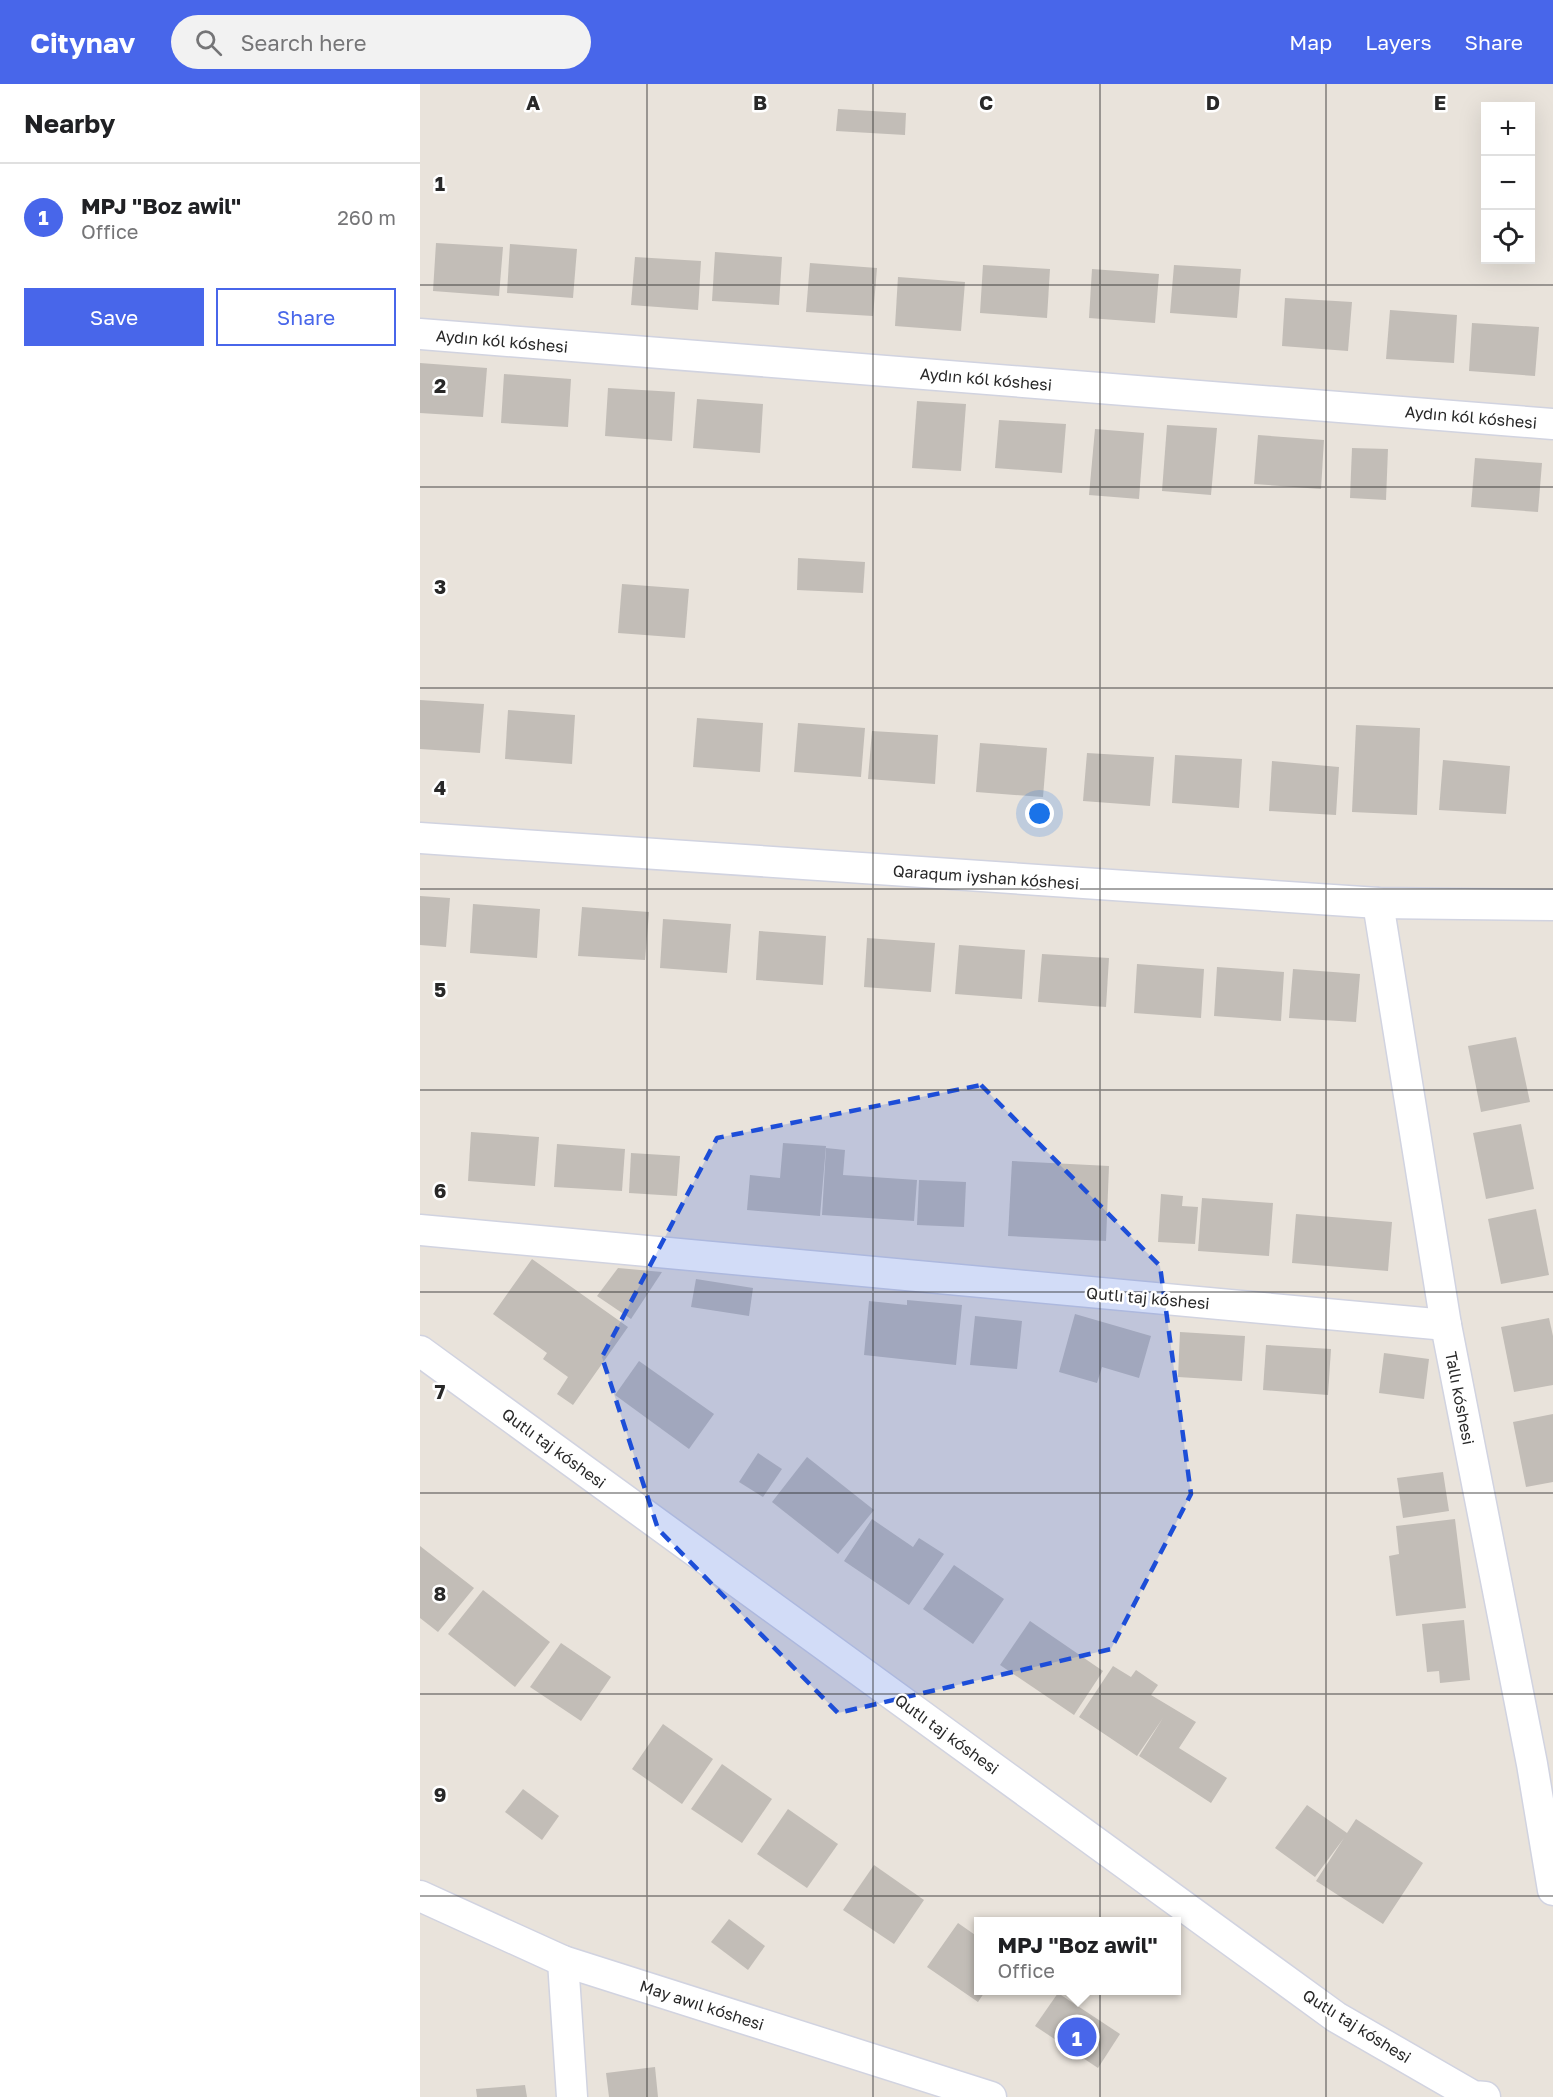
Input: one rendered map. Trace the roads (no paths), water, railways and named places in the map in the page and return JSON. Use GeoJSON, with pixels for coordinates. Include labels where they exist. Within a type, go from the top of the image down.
{"type":"FeatureCollection","features":[{"type":"Feature","properties":{"kind":"street","name":"Aydın kól kóshesi"},"geometry":{"type":"LineString","coordinates":[[420,334],[1553,424]]}},
{"type":"Feature","properties":{"kind":"street","name":"Qaraqum iyshan kóshesi"},"geometry":{"type":"LineString","coordinates":[[420,838],[1378,903],[1553,905]]}},
{"type":"Feature","properties":{"kind":"street","name":"Tallı kóshesi"},"geometry":{"type":"LineString","coordinates":[[1378,903],[1446,1325],[1532,1764],[1553,1890]]}},
{"type":"Feature","properties":{"kind":"street","name":"Qutlı taj kóshesi"},"geometry":{"type":"LineString","coordinates":[[420,1230],[1446,1325]]}},
{"type":"Feature","properties":{"kind":"street","name":"Qutlı taj kóshesi"},"geometry":{"type":"LineString","coordinates":[[420,1351],[1336,2017],[1473,2096],[1485,2097]]}},
{"type":"Feature","properties":{"kind":"street","name":"May awıl kóshesi"},"geometry":{"type":"LineString","coordinates":[[420,1896],[562,1961],[991,2097]]}},
{"type":"Feature","properties":{"kind":"street"},"geometry":{"type":"LineString","coordinates":[[562,1961],[572,2097]]}},
{"type":"Feature","properties":{"kind":"place","name":"MPJ \"Boz awil\""},"geometry":{"type":"Point","coordinates":[1077,2037]}}]}
